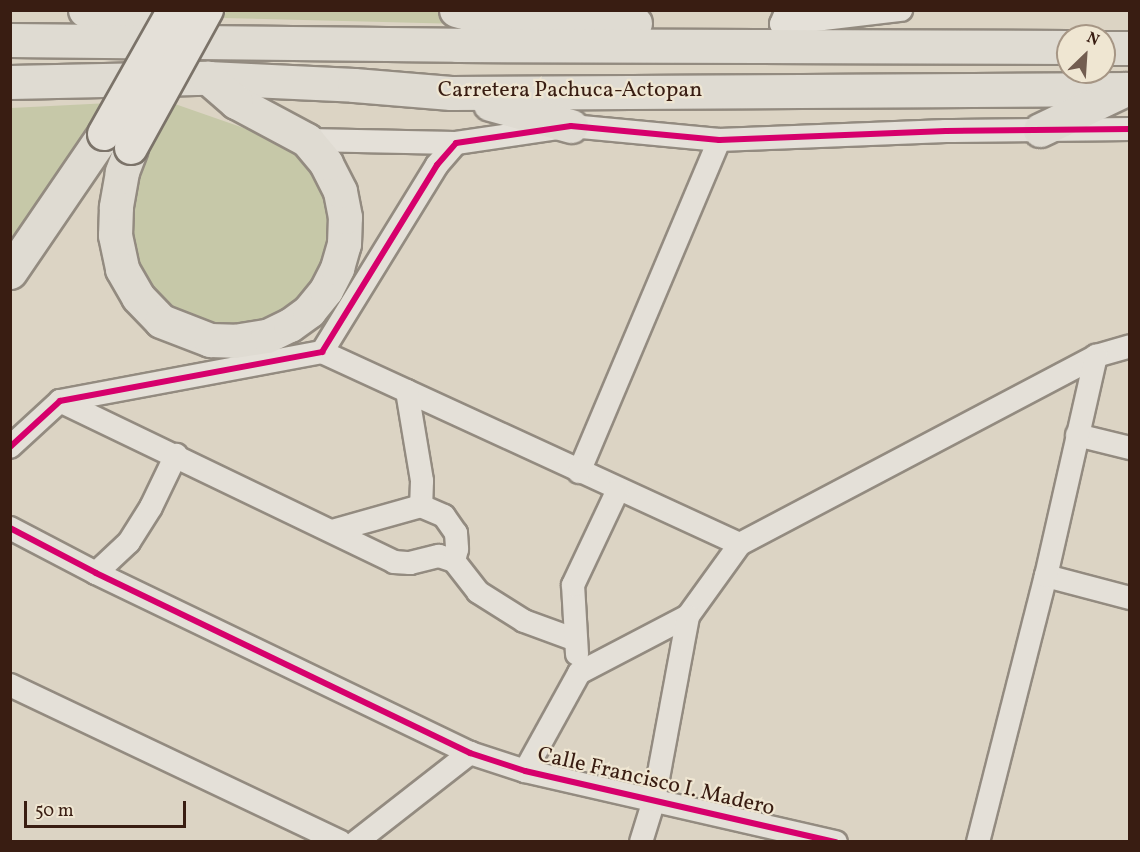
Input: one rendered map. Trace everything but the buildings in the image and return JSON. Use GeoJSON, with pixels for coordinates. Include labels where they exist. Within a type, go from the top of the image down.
{"type":"FeatureCollection","features":[{"type":"Feature","properties":{"kind":"main road"},"geometry":{"type":"LineString","coordinates":[[85,10],[137,26],[314,33],[457,45]]}},
{"type":"Feature","properties":{"kind":"main road"},"geometry":{"type":"LineString","coordinates":[[174,10],[118,141],[122,172],[116,207],[115,236],[122,269],[138,297],[161,321],[210,340],[234,341],[267,336],[290,325],[309,311],[326,290],[337,268],[344,244],[345,218],[340,191],[326,163],[307,140],[236,102],[208,78]]}},
{"type":"Feature","properties":{"kind":"main road"},"geometry":{"type":"LineString","coordinates":[[10,272],[118,141],[207,10]]}},
{"type":"Feature","properties":{"kind":"main road"},"geometry":{"type":"LineString","coordinates":[[456,10],[496,21],[784,17],[834,45]]}},
{"type":"Feature","properties":{"kind":"main road","name":"Carretera Pachuca-Actopan"},"geometry":{"type":"LineString","coordinates":[[10,40],[457,45],[1056,47]]}},
{"type":"Feature","properties":{"kind":"main road","name":"Carretera Pachuca-Actopan"},"geometry":{"type":"LineString","coordinates":[[10,82],[208,78],[354,85],[451,93],[1128,89]]}},
{"type":"Feature","properties":{"kind":"main road"},"geometry":{"type":"LineString","coordinates":[[1040,130],[1128,89]]}},
{"type":"Feature","properties":{"kind":"main road"},"geometry":{"type":"LineString","coordinates":[[451,93],[572,126]]}},
{"type":"Feature","properties":{"kind":"street"},"geometry":{"type":"LineString","coordinates":[[784,17],[901,10]]}},
{"type":"Feature","properties":{"kind":"street"},"geometry":{"type":"LineString","coordinates":[[307,140],[456,143],[572,126],[718,140],[1130,129]]}},
{"type":"Feature","properties":{"kind":"street"},"geometry":{"type":"LineString","coordinates":[[579,472],[718,140]]}},
{"type":"Feature","properties":{"kind":"street"},"geometry":{"type":"LineString","coordinates":[[322,352],[437,165],[456,143]]}},
{"type":"Feature","properties":{"kind":"street"},"geometry":{"type":"LineString","coordinates":[[641,842],[654,800],[688,616],[740,544],[1096,356],[1130,346]]}},
{"type":"Feature","properties":{"kind":"street"},"geometry":{"type":"LineString","coordinates":[[10,447],[60,401],[322,352],[618,490],[740,544]]}},
{"type":"Feature","properties":{"kind":"street"},"geometry":{"type":"LineString","coordinates":[[978,842],[1046,576],[1096,356]]}},
{"type":"Feature","properties":{"kind":"street"},"geometry":{"type":"LineString","coordinates":[[407,391],[422,481],[421,506]]}},
{"type":"Feature","properties":{"kind":"street"},"geometry":{"type":"LineString","coordinates":[[60,401],[394,562],[410,563],[439,556],[454,561],[478,592],[487,598],[524,621],[576,640]]}},
{"type":"Feature","properties":{"kind":"street"},"geometry":{"type":"LineString","coordinates":[[1077,435],[1130,448]]}},
{"type":"Feature","properties":{"kind":"street"},"geometry":{"type":"LineString","coordinates":[[96,573],[129,542],[151,507],[176,455]]}},
{"type":"Feature","properties":{"kind":"street"},"geometry":{"type":"LineString","coordinates":[[579,673],[573,585],[618,490]]}},
{"type":"Feature","properties":{"kind":"street"},"geometry":{"type":"LineString","coordinates":[[332,531],[421,506],[444,516],[456,533],[457,549],[454,561]]}},
{"type":"Feature","properties":{"kind":"street","name":"Calle Francisco I. Madero"},"geometry":{"type":"LineString","coordinates":[[10,528],[96,573],[470,753],[525,771],[836,842]]}},
{"type":"Feature","properties":{"kind":"street"},"geometry":{"type":"LineString","coordinates":[[1046,576],[1130,598]]}},
{"type":"Feature","properties":{"kind":"street"},"geometry":{"type":"LineString","coordinates":[[525,771],[579,673],[688,616]]}},
{"type":"Feature","properties":{"kind":"street"},"geometry":{"type":"LineString","coordinates":[[10,685],[340,842]]}},
{"type":"Feature","properties":{"kind":"street"},"geometry":{"type":"LineString","coordinates":[[356,842],[470,753]]}},
{"type":"Feature","properties":{"kind":"green space"},"geometry":{"type":"Polygon","coordinates":[[[227,10],[435,10],[463,24],[223,18],[227,10]]]}},
{"type":"Feature","properties":{"kind":"green space"},"geometry":{"type":"Polygon","coordinates":[[[110,103],[11,253],[11,108],[110,103]]]}},
{"type":"Feature","properties":{"kind":"green space"},"geometry":{"type":"Polygon","coordinates":[[[175,104],[275,139],[300,154],[321,174],[335,224],[322,276],[281,316],[250,328],[217,327],[161,305],[129,250],[133,194],[141,167],[175,104]]]}},
{"type":"Feature","properties":{"kind":"cycle path"},"geometry":{"type":"LineString","coordinates":[[10,447],[60,401],[322,352],[437,165],[456,143],[571,126],[719,140],[946,131],[1130,129]]}},
{"type":"Feature","properties":{"kind":"cycle path"},"geometry":{"type":"LineString","coordinates":[[10,528],[96,573],[470,753],[525,771],[836,842]]}}]}
